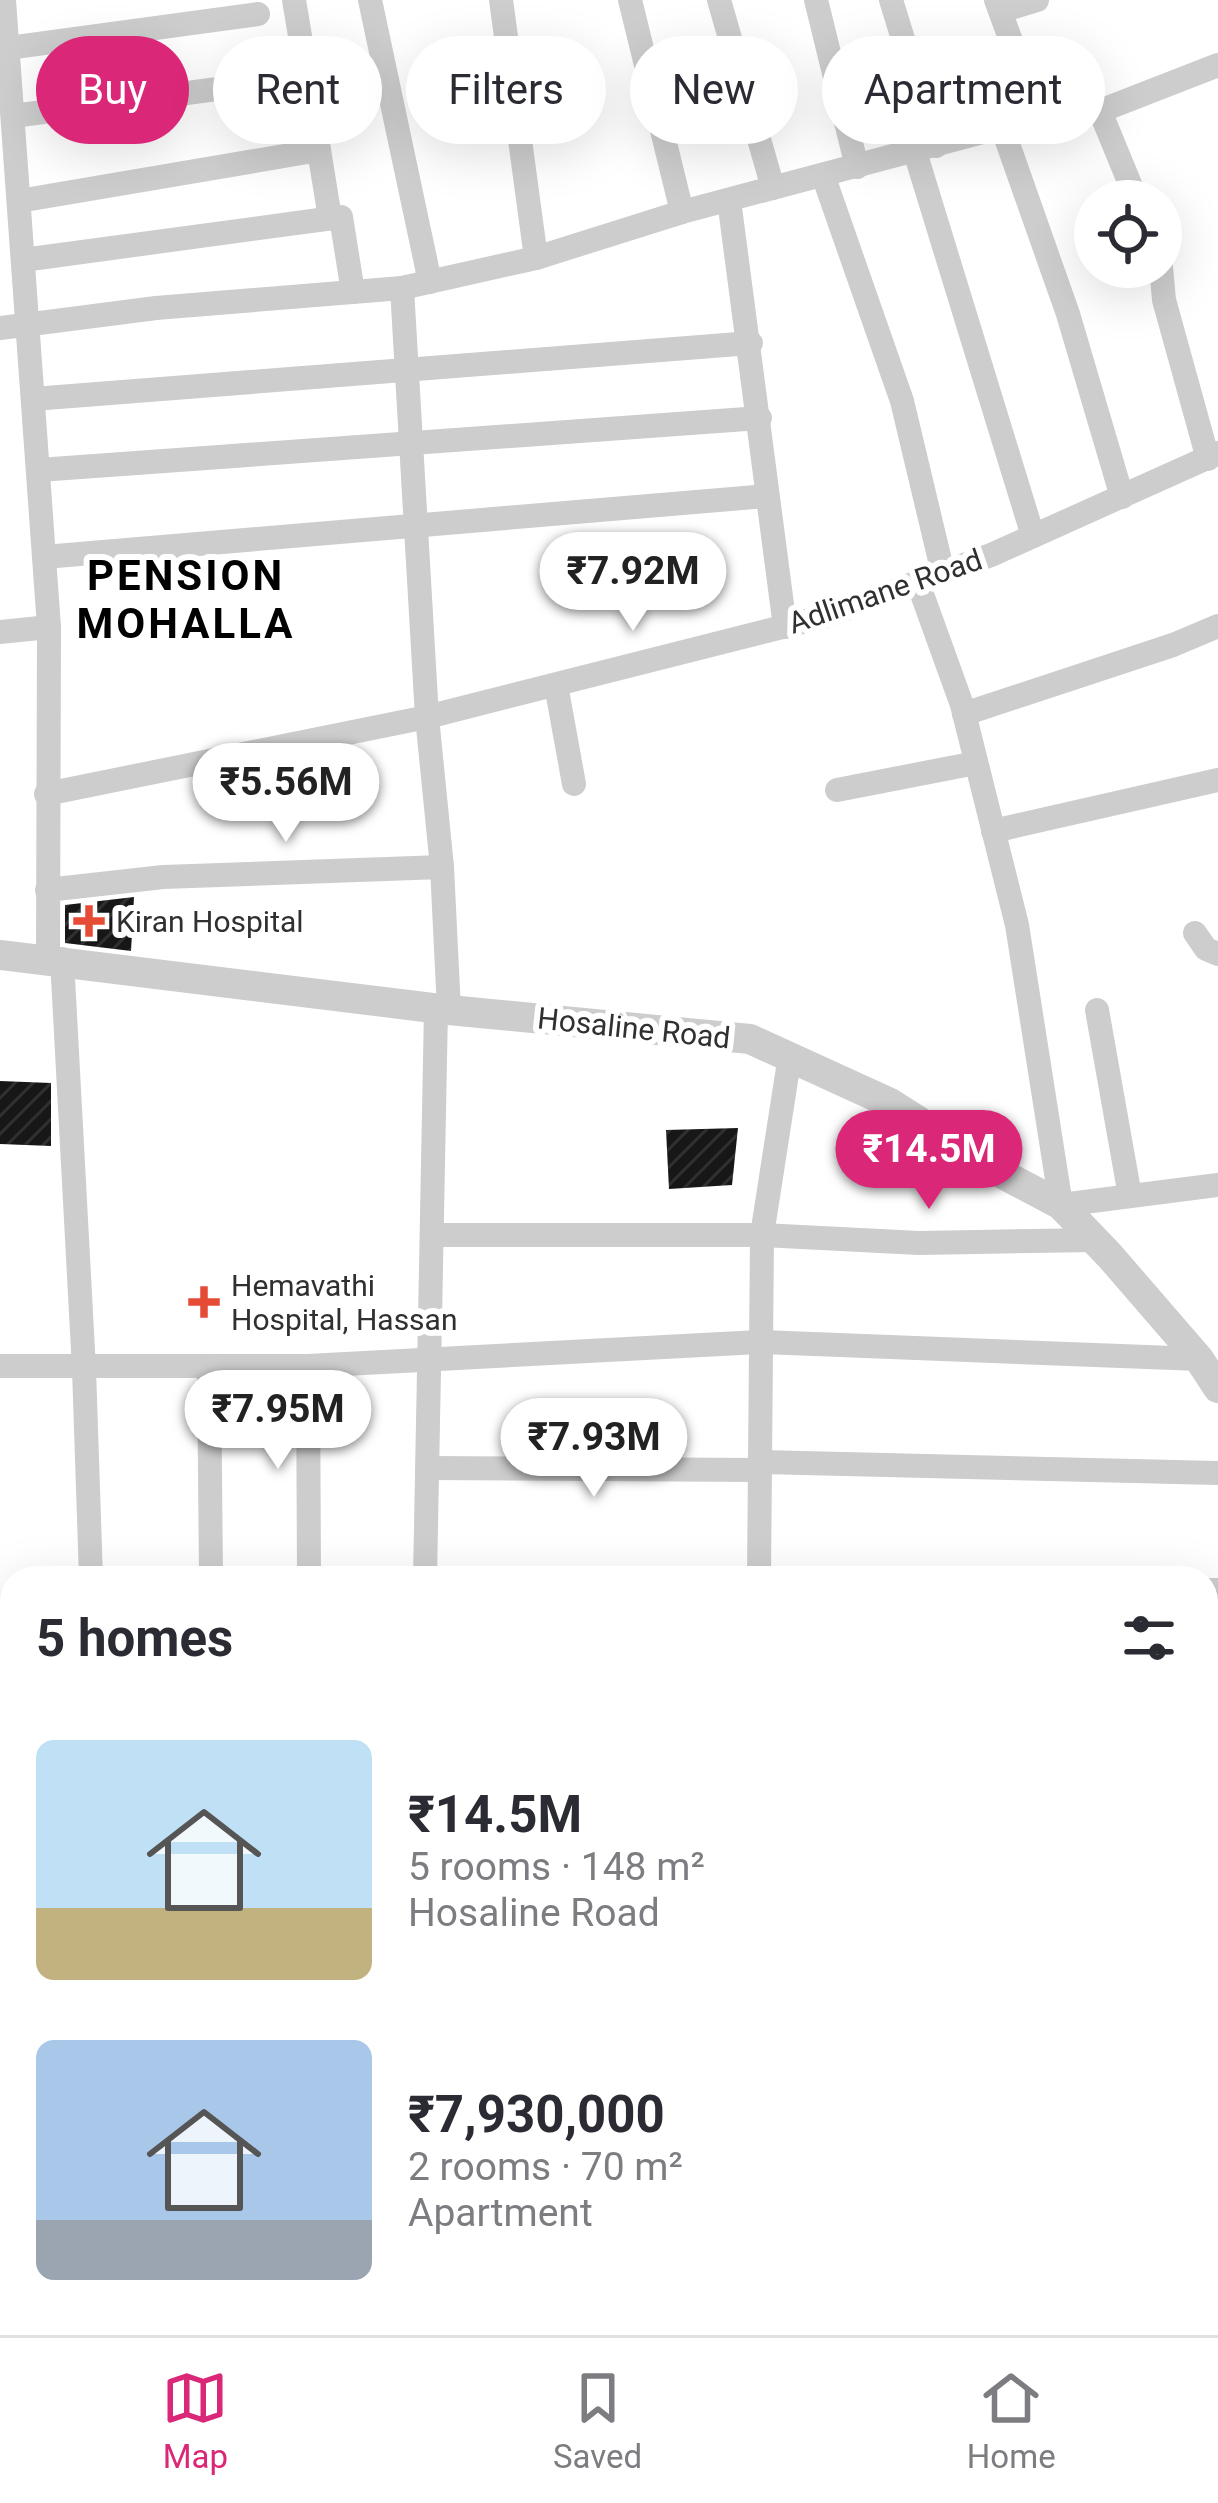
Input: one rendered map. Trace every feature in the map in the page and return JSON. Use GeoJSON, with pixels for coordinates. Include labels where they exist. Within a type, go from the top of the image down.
{"type":"FeatureCollection","features":[{"type":"Feature","properties":{"kind":"street"},"geometry":{"type":"LineString","coordinates":[[4,0],[49,627],[47,890],[84,1369],[91,1566]]}},
{"type":"Feature","properties":{"kind":"street"},"geometry":{"type":"LineString","coordinates":[[294,0],[330,218]]}},
{"type":"Feature","properties":{"kind":"street"},"geometry":{"type":"LineString","coordinates":[[370,0],[430,282]]}},
{"type":"Feature","properties":{"kind":"street"},"geometry":{"type":"LineString","coordinates":[[501,0],[536,258]]}},
{"type":"Feature","properties":{"kind":"street"},"geometry":{"type":"LineString","coordinates":[[630,0],[682,212]]}},
{"type":"Feature","properties":{"kind":"street"},"geometry":{"type":"LineString","coordinates":[[719,0],[773,188]]}},
{"type":"Feature","properties":{"kind":"street"},"geometry":{"type":"LineString","coordinates":[[816,0],[857,167]]}},
{"type":"Feature","properties":{"kind":"street"},"geometry":{"type":"LineString","coordinates":[[891,0],[926,149],[1033,536]]}},
{"type":"Feature","properties":{"kind":"street"},"geometry":{"type":"LineString","coordinates":[[1009,36],[998,6],[1037,0]]}},
{"type":"Feature","properties":{"kind":"street"},"geometry":{"type":"LineString","coordinates":[[4,49],[258,14]]}},
{"type":"Feature","properties":{"kind":"street"},"geometry":{"type":"LineString","coordinates":[[1105,109],[1218,65]]}},
{"type":"Feature","properties":{"kind":"street"},"geometry":{"type":"LineString","coordinates":[[13,116],[213,90]]}},
{"type":"Feature","properties":{"kind":"street"},"geometry":{"type":"LineString","coordinates":[[1105,123],[1128,180]]}},
{"type":"Feature","properties":{"kind":"street"},"geometry":{"type":"LineString","coordinates":[[0,328],[156,308],[403,288],[536,258],[682,212],[943,144]]}},
{"type":"Feature","properties":{"kind":"street"},"geometry":{"type":"LineString","coordinates":[[1008,144],[1068,314],[1122,497]]}},
{"type":"Feature","properties":{"kind":"street"},"geometry":{"type":"LineString","coordinates":[[19,201],[319,150]]}},
{"type":"Feature","properties":{"kind":"street"},"geometry":{"type":"LineString","coordinates":[[823,175],[902,401],[943,574]]}},
{"type":"Feature","properties":{"kind":"street"},"geometry":{"type":"LineString","coordinates":[[729,200],[785,627]]}},
{"type":"Feature","properties":{"kind":"street"},"geometry":{"type":"LineString","coordinates":[[23,260],[340,217],[353,292]]}},
{"type":"Feature","properties":{"kind":"street"},"geometry":{"type":"LineString","coordinates":[[403,288],[428,717],[442,867],[425,1566]]}},
{"type":"Feature","properties":{"kind":"street"},"geometry":{"type":"LineString","coordinates":[[1163,288],[1213,456]]}},
{"type":"Feature","properties":{"kind":"street"},"geometry":{"type":"LineString","coordinates":[[33,400],[751,343]]}},
{"type":"Feature","properties":{"kind":"street"},"geometry":{"type":"LineString","coordinates":[[39,470],[760,418]]}},
{"type":"Feature","properties":{"kind":"street","name":"Adlimane Road"},"geometry":{"type":"LineString","coordinates":[[46,794],[428,717],[785,627],[943,574],[1213,456]]}},
{"type":"Feature","properties":{"kind":"street"},"geometry":{"type":"LineString","coordinates":[[44,557],[766,496]]}},
{"type":"Feature","properties":{"kind":"street"},"geometry":{"type":"LineString","coordinates":[[918,583],[964,715],[1017,925],[1061,1205],[1218,1185]]}},
{"type":"Feature","properties":{"kind":"street"},"geometry":{"type":"LineString","coordinates":[[964,715],[1218,626]]}},
{"type":"Feature","properties":{"kind":"street"},"geometry":{"type":"LineString","coordinates":[[0,632],[49,627]]}},
{"type":"Feature","properties":{"kind":"street"},"geometry":{"type":"LineString","coordinates":[[556,685],[574,784]]}},
{"type":"Feature","properties":{"kind":"street"},"geometry":{"type":"LineString","coordinates":[[837,790],[976,763]]}},
{"type":"Feature","properties":{"kind":"street"},"geometry":{"type":"LineString","coordinates":[[993,831],[1218,780]]}},
{"type":"Feature","properties":{"kind":"street"},"geometry":{"type":"LineString","coordinates":[[47,890],[163,877],[442,867]]}},
{"type":"Feature","properties":{"kind":"street"},"geometry":{"type":"LineString","coordinates":[[1195,933],[1206,949],[1218,954]]}},
{"type":"Feature","properties":{"kind":"street","name":"Hosaline Road"},"geometry":{"type":"LineString","coordinates":[[0,955],[442,1009],[750,1039],[890,1102],[995,1170],[1061,1205],[1199,1359],[1218,1388]]}},
{"type":"Feature","properties":{"kind":"street"},"geometry":{"type":"LineString","coordinates":[[1097,1010],[1130,1196]]}},
{"type":"Feature","properties":{"kind":"street"},"geometry":{"type":"LineString","coordinates":[[759,1566],[762,1234],[790,1055]]}},
{"type":"Feature","properties":{"kind":"street"},"geometry":{"type":"LineString","coordinates":[[432,1235],[762,1234],[919,1243],[1095,1240]]}},
{"type":"Feature","properties":{"kind":"street"},"geometry":{"type":"LineString","coordinates":[[0,1366],[308,1366],[760,1342],[1199,1359]]}},
{"type":"Feature","properties":{"kind":"street"},"geometry":{"type":"LineString","coordinates":[[308,1366],[309,1566]]}},
{"type":"Feature","properties":{"kind":"street"},"geometry":{"type":"LineString","coordinates":[[209,1367],[211,1566]]}},
{"type":"Feature","properties":{"kind":"street"},"geometry":{"type":"LineString","coordinates":[[429,1468],[759,1466],[1218,1473]]}},
{"type":"Feature","properties":{"kind":"building"},"geometry":{"type":"Polygon","coordinates":[[[134,897],[131,951],[65,943],[65,905],[134,897]]]}},
{"type":"Feature","properties":{"kind":"building"},"geometry":{"type":"Polygon","coordinates":[[[0,1081],[51,1083],[51,1146],[0,1144],[0,1081]]]}},
{"type":"Feature","properties":{"kind":"building"},"geometry":{"type":"Polygon","coordinates":[[[738,1128],[732,1185],[669,1189],[666,1130],[738,1128]]]}},
{"type":"Feature","properties":{"kind":"place","name":"Kiran Hospital"},"geometry":{"type":"Point","coordinates":[89,921]}},
{"type":"Feature","properties":{"kind":"place","name":"Hemavathi Hospital, Hassan"},"geometry":{"type":"Point","coordinates":[204,1302]}},
{"type":"Feature","properties":{"kind":"district","name":"PENSION MOHALLA"},"geometry":{"type":"Point","coordinates":[186,599]}}]}
